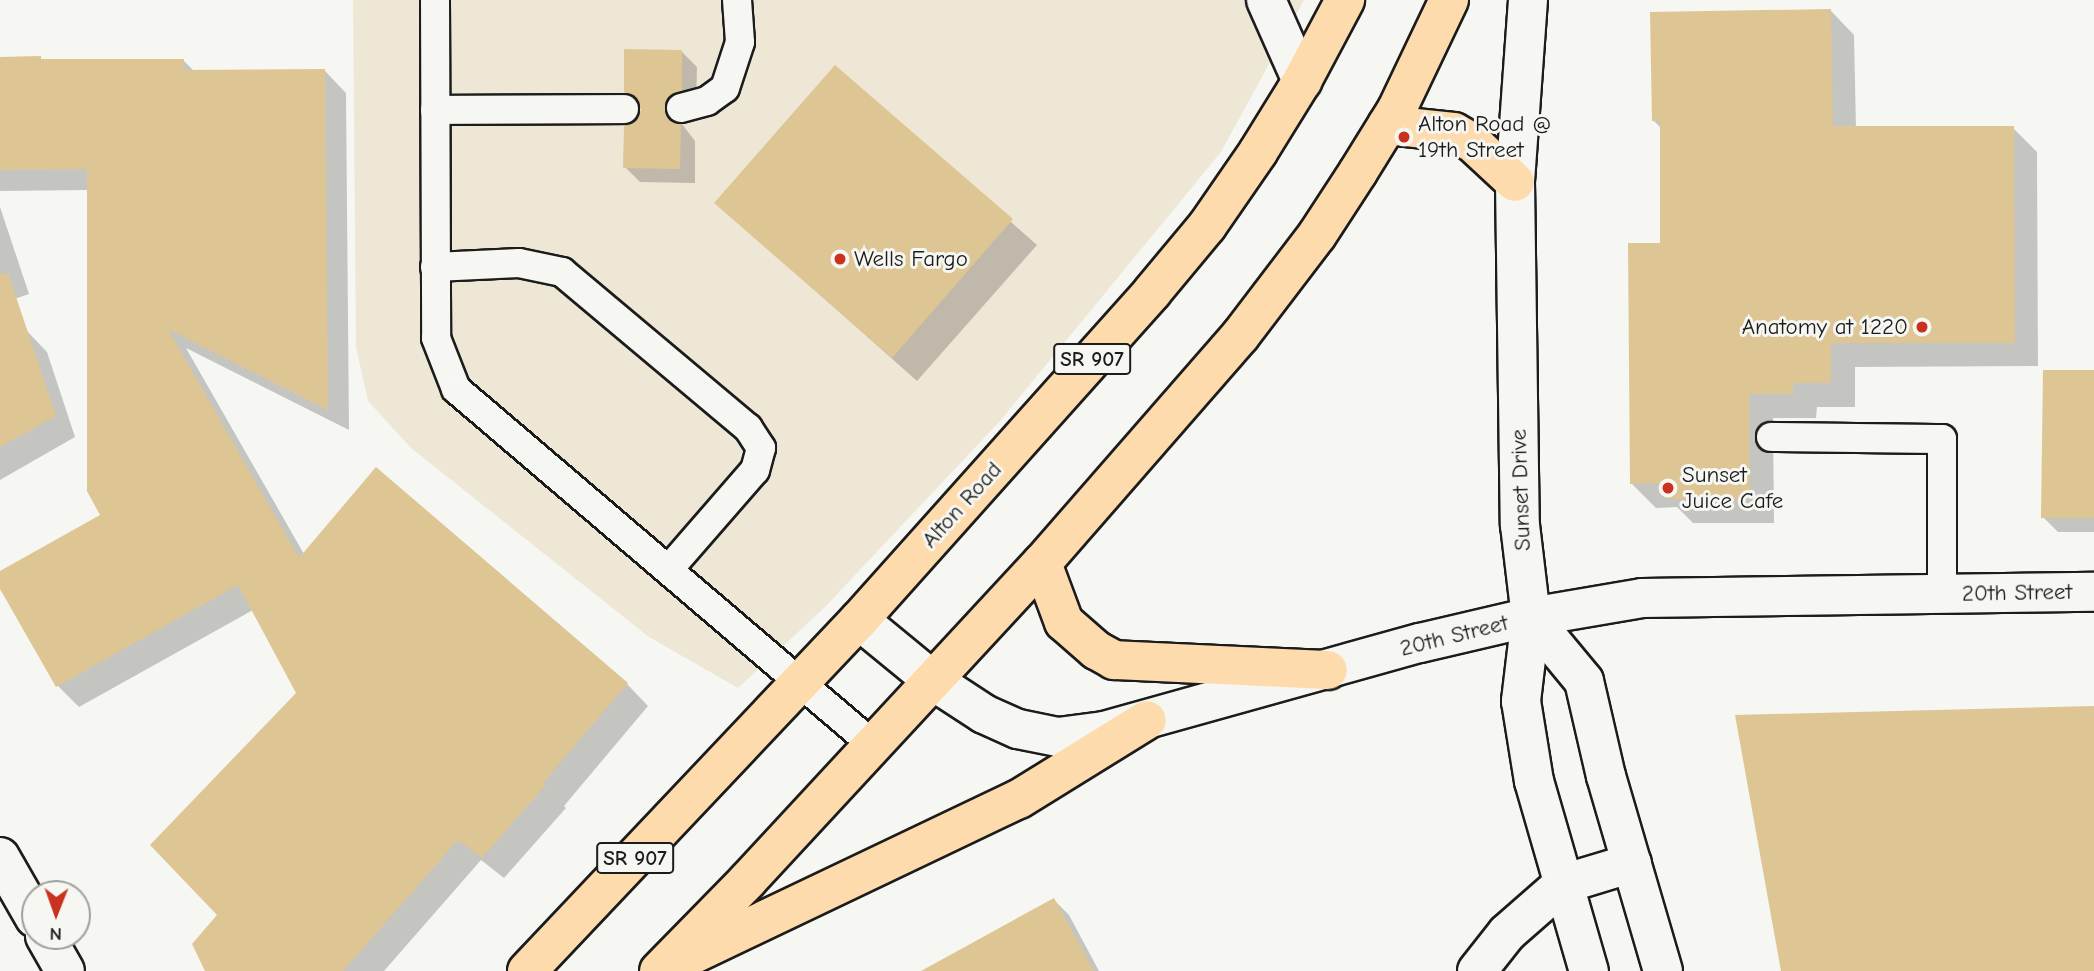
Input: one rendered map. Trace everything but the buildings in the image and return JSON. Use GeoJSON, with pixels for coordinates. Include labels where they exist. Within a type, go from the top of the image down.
{"type":"FeatureCollection","features":[{"type":"Feature","properties":{"kind":"highway","name":"Alton Road"},"geometry":{"type":"LineString","coordinates":[[527,971],[859,620],[1192,245],[1258,152],[1302,81],[1345,0]]}},
{"type":"Feature","properties":{"kind":"highway"},"geometry":{"type":"LineString","coordinates":[[659,971],[748,880],[1042,563],[1277,288],[1317,235],[1387,125],[1428,49],[1449,0]]}},
{"type":"Feature","properties":{"kind":"highway"},"geometry":{"type":"LineString","coordinates":[[1387,125],[1454,132],[1473,143],[1515,182]]}},
{"type":"Feature","properties":{"kind":"highway"},"geometry":{"type":"LineString","coordinates":[[1042,563],[1065,622],[1096,650],[1114,660],[1328,670]]}},
{"type":"Feature","properties":{"kind":"highway"},"geometry":{"type":"LineString","coordinates":[[659,971],[1019,799],[1147,720]]}},
{"type":"Feature","properties":{"kind":"street"},"geometry":{"type":"LineString","coordinates":[[1266,0],[1302,81]]}},
{"type":"Feature","properties":{"kind":"street","name":"Sunset Drive"},"geometry":{"type":"LineString","coordinates":[[1528,0],[1515,182],[1520,525],[1531,617],[1521,701],[1534,781],[1589,971]]}},
{"type":"Feature","properties":{"kind":"street","name":"20th Street"},"geometry":{"type":"LineString","coordinates":[[859,620],[932,680],[1000,722],[1039,734],[1080,735],[1147,720],[1420,643],[1531,617],[1663,596],[2094,592]]}},
{"type":"Feature","properties":{"kind":"street"},"geometry":{"type":"LineString","coordinates":[[1531,617],[1584,681],[1606,776],[1663,971]]}},
{"type":"Feature","properties":{"kind":"street"},"geometry":{"type":"LineString","coordinates":[[0,857],[21,894]]}},
{"type":"Feature","properties":{"kind":"street"},"geometry":{"type":"LineString","coordinates":[[1477,971],[1507,933],[1563,884],[1632,863]]}},
{"type":"Feature","properties":{"kind":"street"},"geometry":{"type":"LineString","coordinates":[[53,950],[65,971]]}},
{"type":"Feature","properties":{"kind":"lane"},"geometry":{"type":"LineString","coordinates":[[435,0],[436,338],[456,389],[873,744]]}},
{"type":"Feature","properties":{"kind":"lane"},"geometry":{"type":"LineString","coordinates":[[681,108],[707,101],[725,88],[740,42],[737,0]]}},
{"type":"Feature","properties":{"kind":"lane"},"geometry":{"type":"LineString","coordinates":[[435,110],[624,109]]}},
{"type":"Feature","properties":{"kind":"lane"},"geometry":{"type":"LineString","coordinates":[[435,267],[519,263],[562,272],[748,428],[761,448],[754,470],[669,569]]}},
{"type":"Feature","properties":{"kind":"lane"},"geometry":{"type":"LineString","coordinates":[[1771,437],[1942,439],[1941,594]]}},
{"type":"Feature","properties":{"kind":"shaded area"},"geometry":{"type":"Polygon","coordinates":[[[353,0],[1304,0],[1221,152],[1000,421],[825,607],[738,688],[649,637],[411,448],[368,401],[356,347],[353,0]]]}},
{"type":"Feature","properties":{"kind":"place","name":"Alton Road @ 19th Street"},"geometry":{"type":"Point","coordinates":[1404,137]}},
{"type":"Feature","properties":{"kind":"place","name":"Wells Fargo"},"geometry":{"type":"Point","coordinates":[840,259]}},
{"type":"Feature","properties":{"kind":"place","name":"Anatomy at 1220"},"geometry":{"type":"Point","coordinates":[1922,327]}},
{"type":"Feature","properties":{"kind":"place","name":"Sunset Juice Cafe"},"geometry":{"type":"Point","coordinates":[1668,488]}}]}
